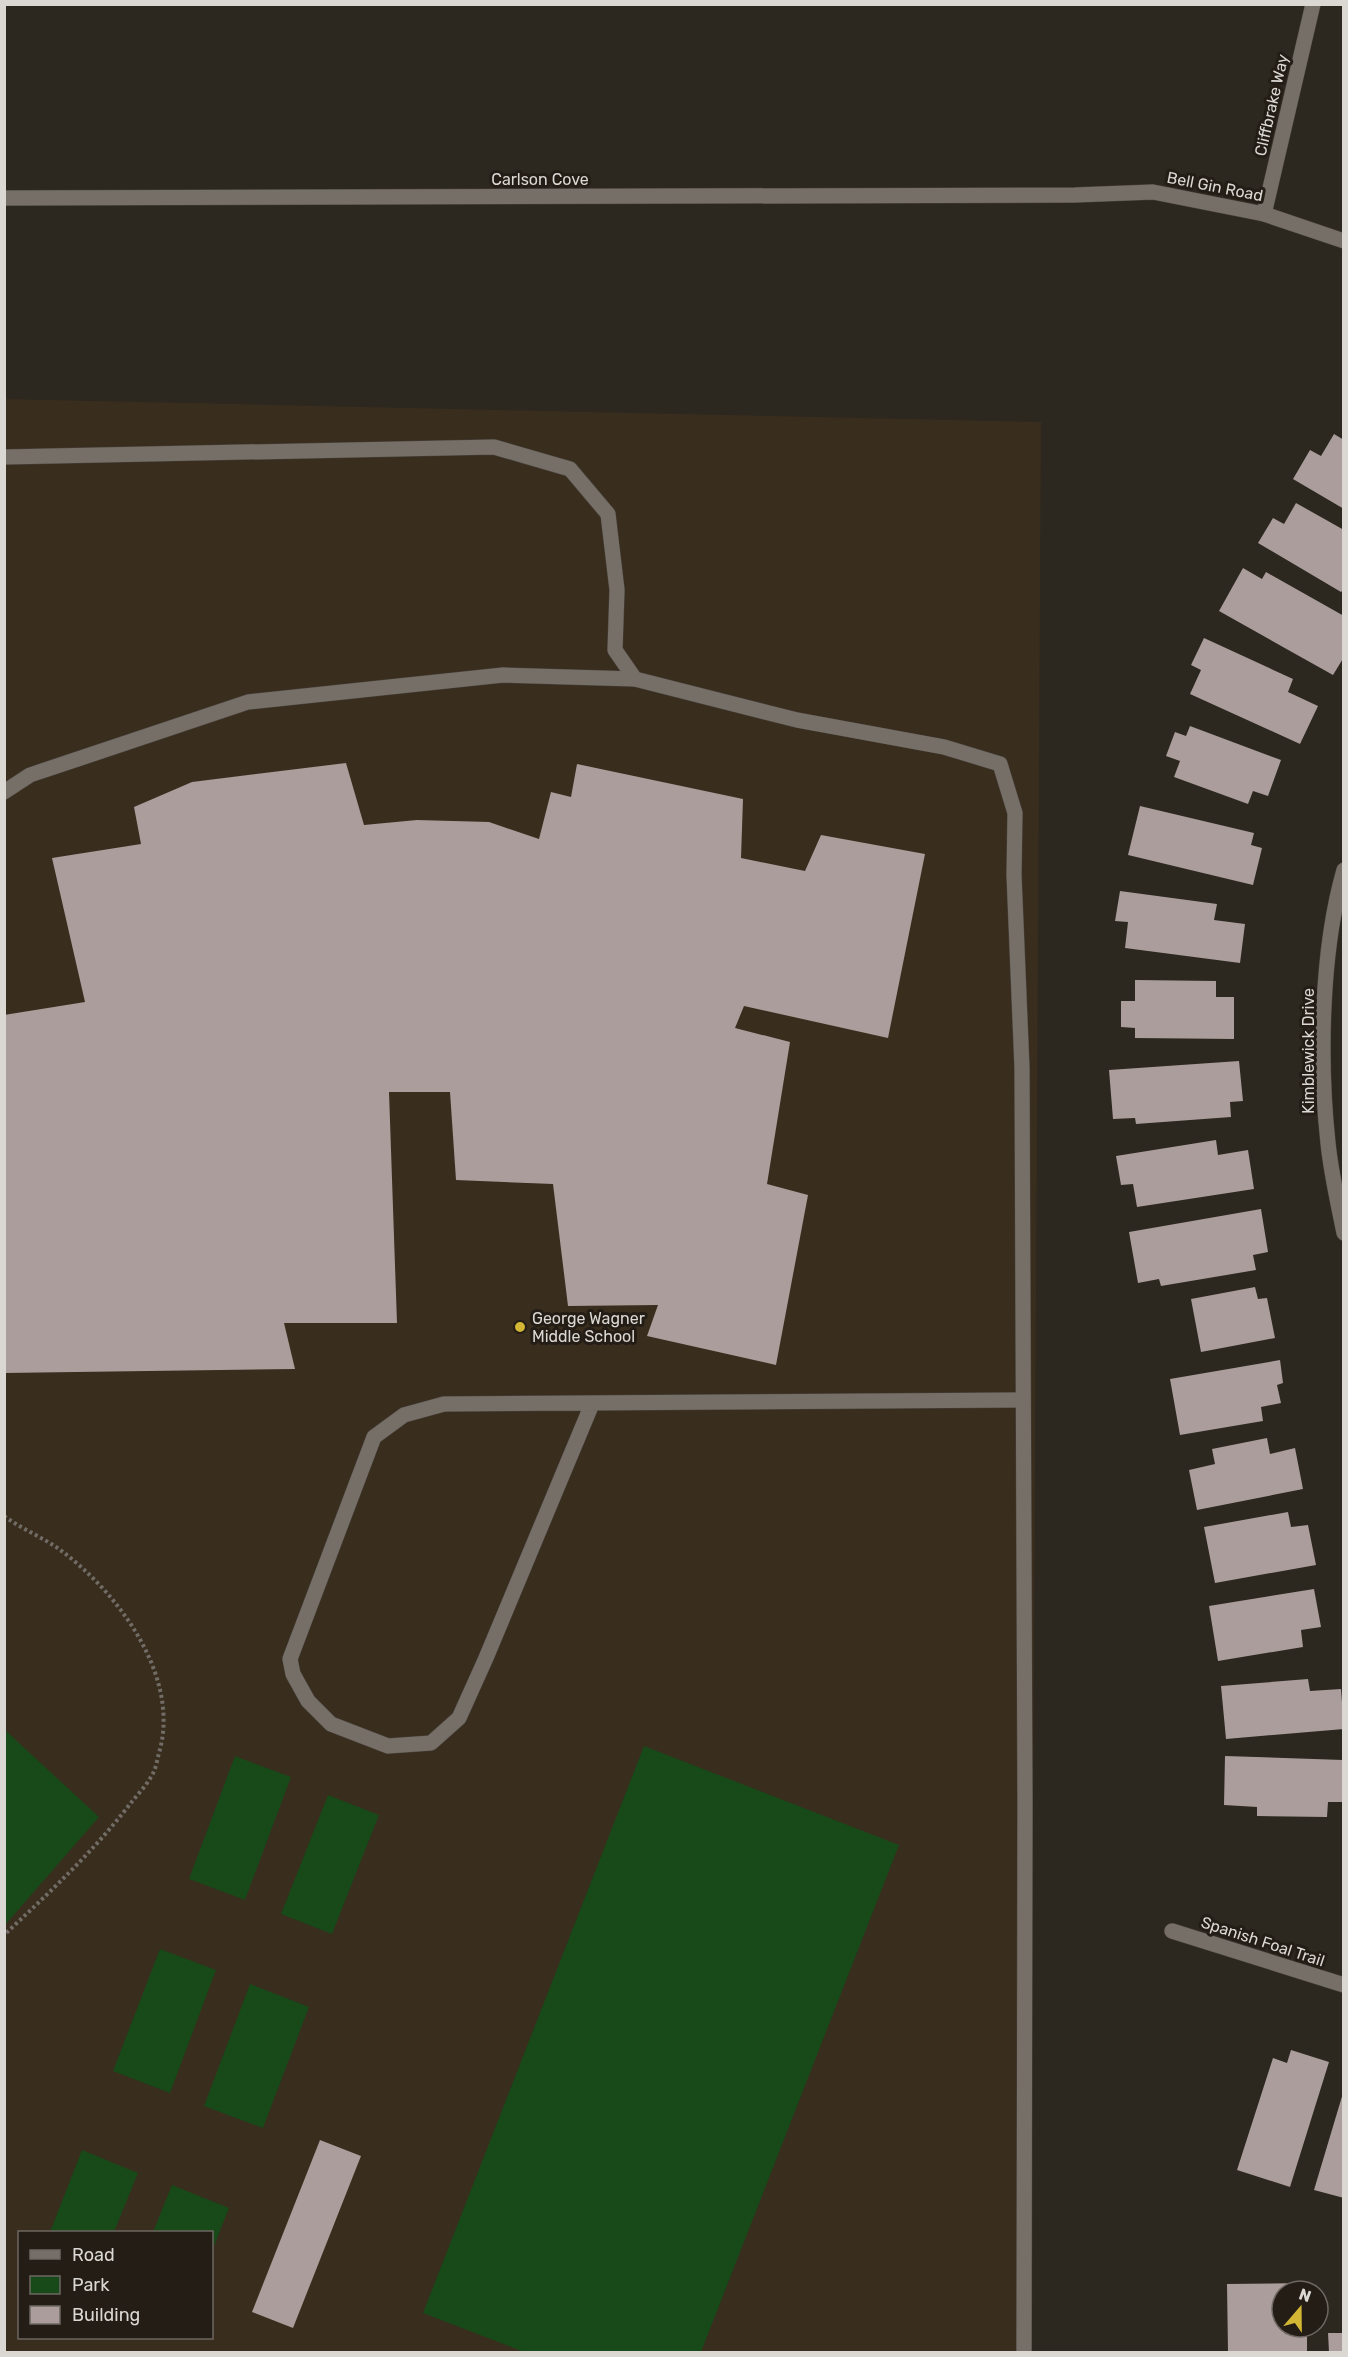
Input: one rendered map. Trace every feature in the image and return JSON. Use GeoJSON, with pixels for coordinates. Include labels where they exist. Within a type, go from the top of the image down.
{"type":"FeatureCollection","features":[{"type":"Feature","properties":{"kind":"street","name":"Cliffbrake Way"},"geometry":{"type":"LineString","coordinates":[[1264,214],[1313,4]]}},
{"type":"Feature","properties":{"kind":"street","name":"Bell Gin Road"},"geometry":{"type":"LineString","coordinates":[[1075,195],[1153,192],[1264,214],[1344,241]]}},
{"type":"Feature","properties":{"kind":"street","name":"Carlson Cove"},"geometry":{"type":"LineString","coordinates":[[4,198],[1075,195]]}},
{"type":"Feature","properties":{"kind":"street"},"geometry":{"type":"LineString","coordinates":[[4,457],[494,447],[570,469],[608,514],[617,590],[615,650],[635,679]]}},
{"type":"Feature","properties":{"kind":"street"},"geometry":{"type":"LineString","coordinates":[[4,792],[30,775],[248,702],[503,675],[635,679],[797,720],[944,747],[1000,764],[1015,813],[1014,875],[1022,1068],[1025,1791],[1024,2352]]}},
{"type":"Feature","properties":{"kind":"street","name":"Kimblewick Drive"},"geometry":{"type":"LineString","coordinates":[[1344,870],[1335,900],[1327,973],[1323,1070],[1328,1144],[1344,1233]]}},
{"type":"Feature","properties":{"kind":"street"},"geometry":{"type":"LineString","coordinates":[[592,1404],[459,1718],[431,1743],[388,1746],[331,1724],[308,1701],[293,1674],[290,1659],[374,1437],[404,1414],[444,1404],[1022,1400]]}},
{"type":"Feature","properties":{"kind":"street","name":"Spanish Foal Trail"},"geometry":{"type":"LineString","coordinates":[[1172,1931],[1344,1985]]}},
{"type":"Feature","properties":{"kind":"path"},"geometry":{"type":"LineString","coordinates":[[4,1516],[22,1529],[62,1551],[102,1588],[132,1625],[155,1671],[164,1708],[162,1743],[153,1775],[114,1825],[60,1882],[4,1935]]}},
{"type":"Feature","properties":{"kind":"shaded area","name":"George Wagner Middle School"},"geometry":{"type":"Polygon","coordinates":[[[5,399],[1041,422],[1030,2352],[5,2352],[5,399]]]}},
{"type":"Feature","properties":{"kind":"green space"},"geometry":{"type":"Polygon","coordinates":[[[4,1729],[99,1817],[5,1925],[4,1925],[4,1729]]]}},
{"type":"Feature","properties":{"kind":"green space"},"geometry":{"type":"Polygon","coordinates":[[[644,1746],[899,1845],[701,2352],[524,2352],[423,2313],[644,1746]]]}},
{"type":"Feature","properties":{"kind":"green space"},"geometry":{"type":"Polygon","coordinates":[[[235,1756],[291,1777],[245,1900],[189,1879],[235,1756]]]}},
{"type":"Feature","properties":{"kind":"green space"},"geometry":{"type":"Polygon","coordinates":[[[328,1795],[379,1815],[332,1934],[281,1914],[328,1795]]]}},
{"type":"Feature","properties":{"kind":"green space"},"geometry":{"type":"Polygon","coordinates":[[[160,1949],[216,1970],[170,2093],[113,2071],[160,1949]]]}},
{"type":"Feature","properties":{"kind":"green space"},"geometry":{"type":"Polygon","coordinates":[[[250,1984],[309,2007],[263,2128],[204,2106],[250,1984]]]}},
{"type":"Feature","properties":{"kind":"green space"},"geometry":{"type":"Polygon","coordinates":[[[82,2150],[138,2173],[114,2231],[50,2231],[82,2150]]]}},
{"type":"Feature","properties":{"kind":"green space"},"geometry":{"type":"Polygon","coordinates":[[[172,2185],[229,2208],[213,2248],[213,2231],[153,2231],[172,2185]]]}},
{"type":"Feature","properties":{"kind":"building"},"geometry":{"type":"Polygon","coordinates":[[[1334,434],[1344,440],[1344,509],[1293,479],[1310,450],[1321,456],[1334,434]]]}},
{"type":"Feature","properties":{"kind":"building"},"geometry":{"type":"Polygon","coordinates":[[[1296,503],[1344,530],[1344,589],[1341,592],[1258,543],[1273,518],[1284,524],[1296,503]]]}},
{"type":"Feature","properties":{"kind":"building"},"geometry":{"type":"Polygon","coordinates":[[[1243,568],[1262,579],[1266,572],[1344,616],[1344,657],[1333,675],[1219,611],[1243,568]]]}},
{"type":"Feature","properties":{"kind":"building"},"geometry":{"type":"Polygon","coordinates":[[[1204,638],[1293,679],[1288,692],[1318,706],[1300,744],[1190,694],[1201,670],[1191,665],[1204,638]]]}},
{"type":"Feature","properties":{"kind":"building"},"geometry":{"type":"Polygon","coordinates":[[[1190,726],[1281,760],[1268,796],[1253,791],[1248,804],[1174,777],[1180,761],[1166,756],[1175,732],[1186,736],[1190,726]]]}},
{"type":"Feature","properties":{"kind":"building"},"geometry":{"type":"Polygon","coordinates":[[[346,763],[364,825],[417,820],[489,822],[539,839],[551,792],[571,797],[577,764],[743,799],[741,858],[805,871],[821,835],[925,854],[888,1038],[744,1006],[735,1028],[790,1042],[767,1184],[808,1195],[776,1365],[647,1336],[658,1305],[568,1306],[553,1184],[456,1180],[450,1092],[389,1092],[397,1323],[284,1323],[295,1369],[4,1373],[4,1015],[85,1002],[52,858],[141,844],[134,807],[192,782],[346,763]]]}},
{"type":"Feature","properties":{"kind":"building"},"geometry":{"type":"Polygon","coordinates":[[[1140,806],[1254,833],[1251,845],[1262,848],[1253,885],[1128,855],[1140,806]]]}},
{"type":"Feature","properties":{"kind":"building"},"geometry":{"type":"Polygon","coordinates":[[[1120,891],[1217,904],[1214,920],[1245,924],[1240,963],[1125,948],[1128,922],[1115,921],[1120,891]]]}},
{"type":"Feature","properties":{"kind":"building"},"geometry":{"type":"Polygon","coordinates":[[[1135,980],[1216,981],[1216,997],[1234,997],[1234,1039],[1135,1038],[1135,1028],[1121,1027],[1121,1001],[1135,1001],[1135,980]]]}},
{"type":"Feature","properties":{"kind":"building"},"geometry":{"type":"Polygon","coordinates":[[[1239,1061],[1243,1101],[1230,1102],[1231,1117],[1136,1124],[1135,1118],[1113,1119],[1109,1070],[1239,1061]]]}},
{"type":"Feature","properties":{"kind":"building"},"geometry":{"type":"Polygon","coordinates":[[[1216,1140],[1218,1155],[1248,1150],[1254,1189],[1137,1207],[1133,1184],[1121,1185],[1116,1156],[1216,1140]]]}},
{"type":"Feature","properties":{"kind":"building"},"geometry":{"type":"Polygon","coordinates":[[[1261,1209],[1268,1252],[1253,1255],[1256,1270],[1161,1286],[1159,1279],[1138,1283],[1129,1232],[1261,1209]]]}},
{"type":"Feature","properties":{"kind":"building"},"geometry":{"type":"Polygon","coordinates":[[[1255,1287],[1258,1299],[1267,1298],[1275,1338],[1201,1352],[1191,1299],[1255,1287]]]}},
{"type":"Feature","properties":{"kind":"building"},"geometry":{"type":"Polygon","coordinates":[[[1280,1360],[1283,1383],[1277,1385],[1281,1403],[1261,1407],[1263,1421],[1180,1435],[1170,1379],[1280,1360]]]}},
{"type":"Feature","properties":{"kind":"building"},"geometry":{"type":"Polygon","coordinates":[[[1267,1438],[1270,1454],[1295,1448],[1303,1489],[1197,1510],[1189,1470],[1215,1464],[1212,1449],[1267,1438]]]}},
{"type":"Feature","properties":{"kind":"building"},"geometry":{"type":"Polygon","coordinates":[[[1288,1512],[1291,1527],[1308,1525],[1316,1565],[1215,1583],[1204,1527],[1288,1512]]]}},
{"type":"Feature","properties":{"kind":"building"},"geometry":{"type":"Polygon","coordinates":[[[1314,1589],[1321,1627],[1301,1630],[1303,1647],[1218,1661],[1209,1606],[1314,1589]]]}},
{"type":"Feature","properties":{"kind":"building"},"geometry":{"type":"Polygon","coordinates":[[[1308,1679],[1310,1691],[1341,1689],[1344,1729],[1226,1739],[1221,1686],[1308,1679]]]}},
{"type":"Feature","properties":{"kind":"building"},"geometry":{"type":"Polygon","coordinates":[[[1225,1756],[1343,1760],[1343,1802],[1328,1802],[1327,1817],[1257,1816],[1257,1807],[1224,1805],[1225,1756]]]}},
{"type":"Feature","properties":{"kind":"building"},"geometry":{"type":"Polygon","coordinates":[[[1291,2050],[1329,2062],[1290,2187],[1237,2170],[1273,2058],[1287,2063],[1291,2050]]]}},
{"type":"Feature","properties":{"kind":"building"},"geometry":{"type":"Polygon","coordinates":[[[1344,2093],[1344,2198],[1314,2190],[1344,2093]]]}},
{"type":"Feature","properties":{"kind":"building"},"geometry":{"type":"Polygon","coordinates":[[[320,2140],[361,2156],[293,2328],[252,2312],[320,2140]]]}},
{"type":"Feature","properties":{"kind":"building"},"geometry":{"type":"Polygon","coordinates":[[[1270,2283],[1270,2339],[1307,2339],[1307,2352],[1228,2352],[1227,2284],[1270,2283]]]}},
{"type":"Feature","properties":{"kind":"building"},"geometry":{"type":"Polygon","coordinates":[[[1330,2333],[1344,2333],[1344,2352],[1329,2352],[1330,2333]]]}},
{"type":"Feature","properties":{"kind":"place","name":"George Wagner Middle School"},"geometry":{"type":"Point","coordinates":[520,1327]}}]}
